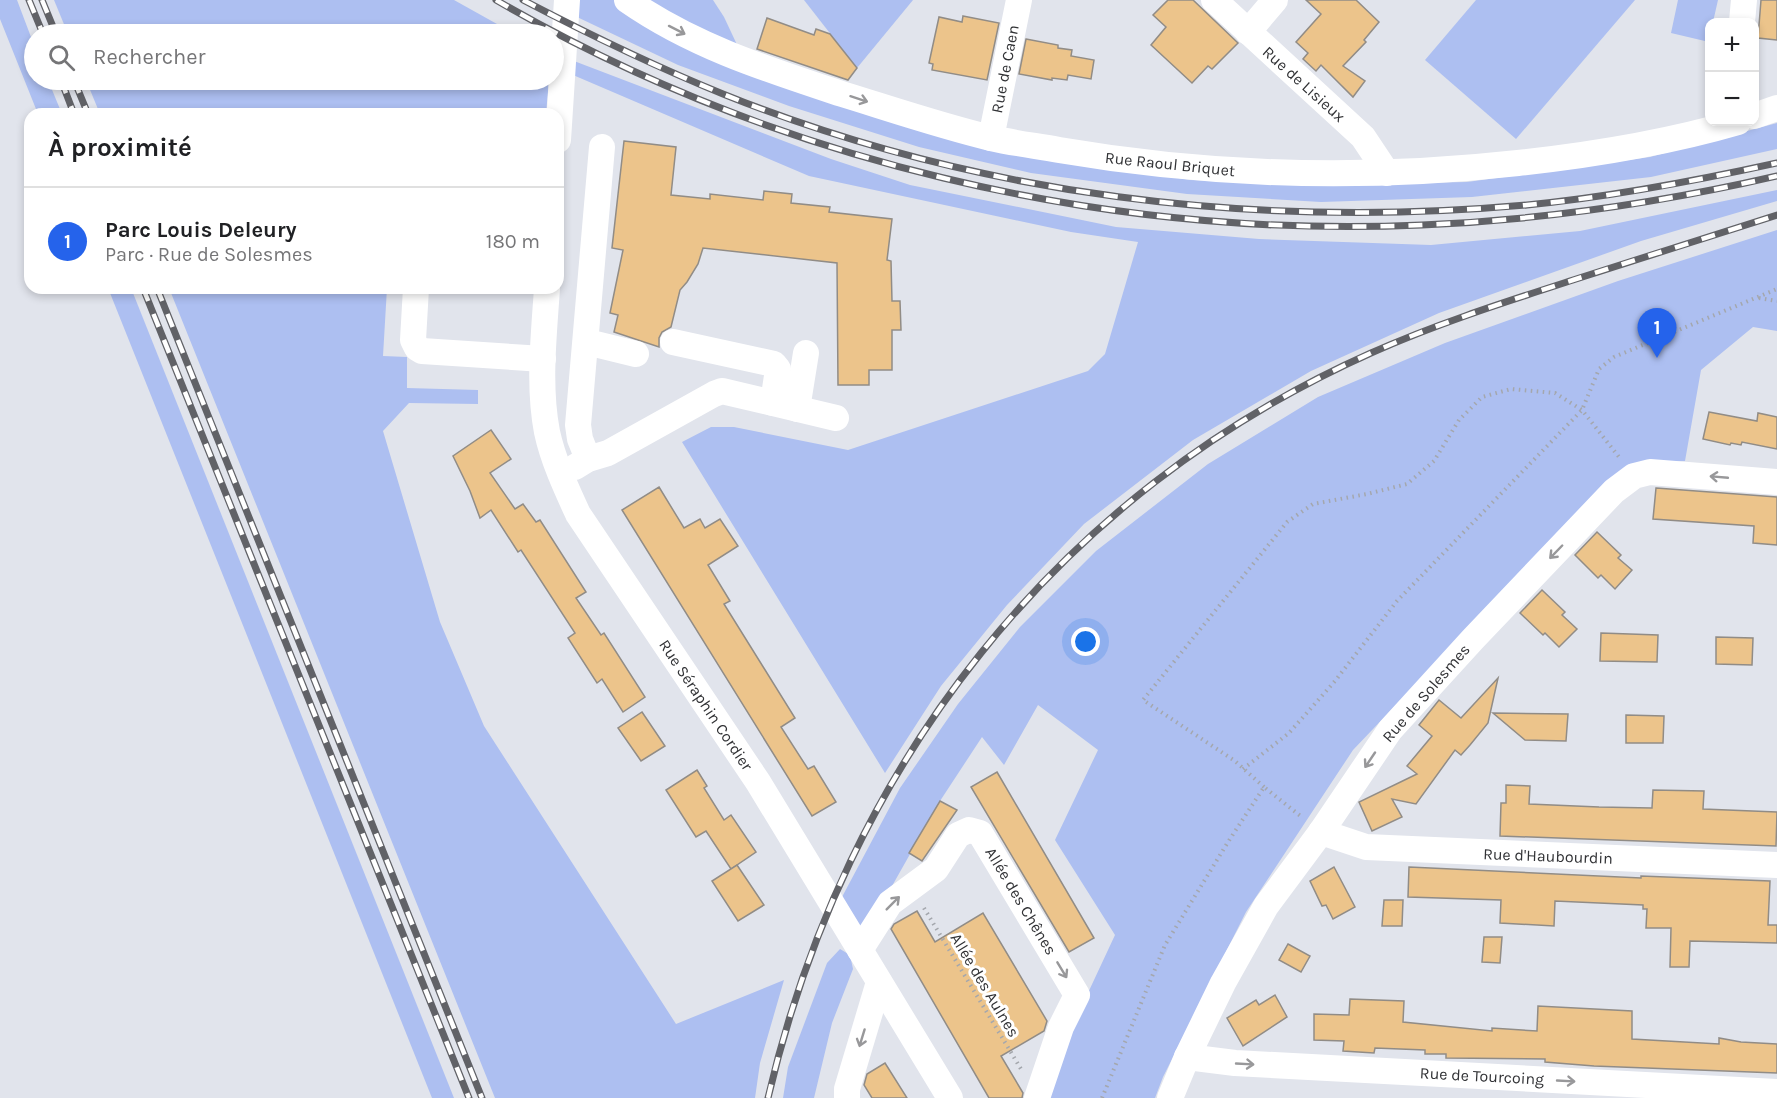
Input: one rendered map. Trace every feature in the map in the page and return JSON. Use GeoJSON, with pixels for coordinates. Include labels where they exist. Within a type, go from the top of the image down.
{"type":"FeatureCollection","features":[{"type":"Feature","properties":{"kind":"street"},"geometry":{"type":"LineString","coordinates":[[564,52],[567,0]]}},
{"type":"Feature","properties":{"kind":"street","name":"Rue Raoul Briquet"},"geometry":{"type":"LineString","coordinates":[[627,0],[666,24],[747,63],[873,104],[991,138],[1097,156],[1219,171],[1276,174],[1387,173],[1495,166],[1569,158],[1662,141],[1718,126]]}},
{"type":"Feature","properties":{"kind":"street","name":"Rue de Caen"},"geometry":{"type":"LineString","coordinates":[[991,138],[1018,0]]}},
{"type":"Feature","properties":{"kind":"street","name":"Rue de Lisieux"},"geometry":{"type":"LineString","coordinates":[[1214,0],[1363,137],[1387,173]]}},
{"type":"Feature","properties":{"kind":"street"},"geometry":{"type":"LineString","coordinates":[[1248,32],[1275,0]]}},
{"type":"Feature","properties":{"kind":"street"},"geometry":{"type":"LineString","coordinates":[[1742,18],[1744,0]]}},
{"type":"Feature","properties":{"kind":"street"},"geometry":{"type":"LineString","coordinates":[[561,108],[562,90]]}},
{"type":"Feature","properties":{"kind":"street","name":"Rue Raoul Briquet"},"geometry":{"type":"LineString","coordinates":[[1759,114],[1777,108]]}},
{"type":"Feature","properties":{"kind":"street"},"geometry":{"type":"LineString","coordinates":[[588,459],[580,440],[578,425],[587,342],[602,147]]}},
{"type":"Feature","properties":{"kind":"street"},"geometry":{"type":"LineString","coordinates":[[416,294],[413,340],[417,348],[423,351],[543,359]]}},
{"type":"Feature","properties":{"kind":"street","name":"Rue Séraphin Cordier"},"geometry":{"type":"LineString","coordinates":[[547,294],[543,394],[547,431],[578,514],[758,782],[950,1098]]}},
{"type":"Feature","properties":{"kind":"street"},"geometry":{"type":"LineString","coordinates":[[587,342],[636,354]]}},
{"type":"Feature","properties":{"kind":"street"},"geometry":{"type":"LineString","coordinates":[[674,342],[774,364],[778,369],[785,406]]}},
{"type":"Feature","properties":{"kind":"street"},"geometry":{"type":"LineString","coordinates":[[785,406],[806,353]]}},
{"type":"Feature","properties":{"kind":"street"},"geometry":{"type":"LineString","coordinates":[[562,475],[588,459],[608,453],[722,391],[836,418]]}},
{"type":"Feature","properties":{"kind":"street"},"geometry":{"type":"LineString","coordinates":[[1634,476],[1650,472],[1777,482]]}},
{"type":"Feature","properties":{"kind":"street","name":"Rue de Solesmes"},"geometry":{"type":"LineString","coordinates":[[1170,1098],[1223,983],[1266,906],[1321,832],[1390,730],[1614,491],[1634,476]]}},
{"type":"Feature","properties":{"kind":"street","name":"Allée des Chênes"},"geometry":{"type":"LineString","coordinates":[[860,950],[890,903],[936,869],[958,835],[969,830],[980,833],[1077,995],[1061,1027],[1037,1097]]}},
{"type":"Feature","properties":{"kind":"street","name":"Rue d'Haubourdin"},"geometry":{"type":"LineString","coordinates":[[1321,832],[1366,847],[1777,865]]}},
{"type":"Feature","properties":{"kind":"street"},"geometry":{"type":"LineString","coordinates":[[847,1098],[847,1089],[879,982]]}},
{"type":"Feature","properties":{"kind":"street","name":"Rue de Tourcoing"},"geometry":{"type":"LineString","coordinates":[[1187,1057],[1235,1063],[1777,1092]]}},
{"type":"Feature","properties":{"kind":"path"},"geometry":{"type":"LineString","coordinates":[[1243,769],[1288,733],[1335,681],[1397,601],[1582,410],[1599,369],[1614,357],[1777,290]]}},
{"type":"Feature","properties":{"kind":"path"},"geometry":{"type":"LineString","coordinates":[[1759,298],[1777,301]]}},
{"type":"Feature","properties":{"kind":"path"},"geometry":{"type":"LineString","coordinates":[[1321,832],[1264,788],[1235,760],[1143,700],[1287,522],[1313,504],[1367,495],[1407,484],[1434,461],[1459,420],[1482,398],[1511,389],[1555,393],[1582,410],[1634,476]]}},
{"type":"Feature","properties":{"kind":"path"},"geometry":{"type":"LineString","coordinates":[[1101,1098],[1165,945],[1264,788]]}},
{"type":"Feature","properties":{"kind":"path","name":"Allée des Aulnes"},"geometry":{"type":"LineString","coordinates":[[912,887],[1037,1097]]}},
{"type":"Feature","properties":{"kind":"shaded area"},"geometry":{"type":"Polygon","coordinates":[[[0,0],[17,0],[26,24],[24,24],[24,79],[0,19],[0,0]]]}},
{"type":"Feature","properties":{"kind":"shaded area"},"geometry":{"type":"Polygon","coordinates":[[[54,0],[454,0],[497,24],[64,24],[54,0]]]}},
{"type":"Feature","properties":{"kind":"shaded area"},"geometry":{"type":"Polygon","coordinates":[[[579,0],[614,0],[656,29],[1020,151],[1190,180],[1318,185],[1467,182],[1650,157],[1777,123],[1777,149],[1651,177],[1472,197],[1321,202],[1187,194],[1031,173],[919,147],[789,106],[678,65],[577,17],[579,0]]]}},
{"type":"Feature","properties":{"kind":"shaded area"},"geometry":{"type":"Polygon","coordinates":[[[638,0],[713,0],[739,49],[638,0]]]}},
{"type":"Feature","properties":{"kind":"shaded area"},"geometry":{"type":"Polygon","coordinates":[[[804,0],[913,0],[857,68],[804,0]]]}},
{"type":"Feature","properties":{"kind":"shaded area"},"geometry":{"type":"Polygon","coordinates":[[[1476,0],[1635,0],[1516,139],[1425,60],[1476,0]]]}},
{"type":"Feature","properties":{"kind":"shaded area"},"geometry":{"type":"Polygon","coordinates":[[[1678,0],[1718,0],[1714,18],[1705,18],[1705,41],[1671,33],[1678,0]]]}},
{"type":"Feature","properties":{"kind":"shaded area"},"geometry":{"type":"Polygon","coordinates":[[[574,61],[831,159],[910,185],[1116,227],[1259,239],[1431,245],[1580,231],[1777,190],[1777,201],[1641,241],[1439,313],[1311,371],[1193,440],[1084,524],[1007,605],[941,686],[885,773],[682,442],[711,427],[734,427],[848,450],[1088,371],[1105,354],[1138,242],[1071,232],[809,176],[573,75],[574,61]]]}},
{"type":"Feature","properties":{"kind":"shaded area"},"geometry":{"type":"Polygon","coordinates":[[[28,90],[52,90],[60,108],[36,108],[28,90]]]}},
{"type":"Feature","properties":{"kind":"shaded area"},"geometry":{"type":"Polygon","coordinates":[[[90,90],[548,90],[547,108],[98,108],[90,90]]]}},
{"type":"Feature","properties":{"kind":"shaded area"},"geometry":{"type":"Polygon","coordinates":[[[1777,230],[1777,331],[1753,327],[1701,370],[1685,461],[1649,463],[1614,476],[1353,750],[1246,912],[1163,1077],[1155,1098],[1048,1098],[1080,1010],[1115,935],[1055,840],[1098,750],[1038,705],[1004,765],[982,737],[940,801],[883,902],[862,932],[842,897],[900,788],[958,704],[1020,627],[1096,551],[1208,464],[1318,397],[1445,343],[1618,281],[1777,230]]]}},
{"type":"Feature","properties":{"kind":"shaded area"},"geometry":{"type":"Polygon","coordinates":[[[110,294],[133,294],[454,1098],[432,1098],[110,294]]]}},
{"type":"Feature","properties":{"kind":"shaded area"},"geometry":{"type":"Polygon","coordinates":[[[171,294],[387,294],[383,356],[407,357],[407,388],[478,390],[478,404],[409,403],[383,431],[440,622],[484,726],[676,1024],[784,980],[760,1063],[755,1098],[495,1098],[171,294]]]}},
{"type":"Feature","properties":{"kind":"shaded area"},"geometry":{"type":"Polygon","coordinates":[[[840,949],[850,955],[853,969],[832,1023],[814,1098],[783,1098],[788,1067],[827,963],[840,949]]]}},
{"type":"Feature","properties":{"kind":"building"},"geometry":{"type":"Polygon","coordinates":[[[1168,0],[1193,0],[1238,43],[1212,69],[1208,66],[1192,83],[1151,45],[1166,27],[1153,15],[1168,0]]]}},
{"type":"Feature","properties":{"kind":"building"},"geometry":{"type":"Polygon","coordinates":[[[1306,0],[1356,0],[1379,22],[1364,40],[1366,42],[1343,66],[1365,81],[1353,97],[1321,65],[1316,71],[1303,59],[1308,53],[1296,42],[1321,14],[1306,0]]]}},
{"type":"Feature","properties":{"kind":"building"},"geometry":{"type":"Polygon","coordinates":[[[1761,0],[1777,0],[1777,40],[1759,38],[1761,0]]]}},
{"type":"Feature","properties":{"kind":"building"},"geometry":{"type":"Polygon","coordinates":[[[963,16],[999,23],[987,80],[932,70],[933,64],[929,63],[939,17],[962,22],[963,16]]]}},
{"type":"Feature","properties":{"kind":"building"},"geometry":{"type":"Polygon","coordinates":[[[767,18],[814,35],[816,29],[830,34],[857,68],[848,80],[757,49],[767,18]]]}},
{"type":"Feature","properties":{"kind":"building"},"geometry":{"type":"Polygon","coordinates":[[[1026,39],[1058,45],[1058,48],[1072,50],[1071,56],[1094,60],[1091,79],[1068,75],[1067,80],[1052,78],[1052,80],[1019,74],[1026,39]]]}},
{"type":"Feature","properties":{"kind":"building"},"geometry":{"type":"Polygon","coordinates":[[[624,141],[676,147],[671,195],[710,199],[710,194],[763,200],[764,191],[792,194],[791,203],[830,207],[829,212],[892,219],[887,260],[891,261],[892,301],[900,301],[901,330],[892,330],[892,370],[869,370],[869,385],[838,385],[837,263],[703,248],[698,264],[680,290],[671,327],[662,332],[659,347],[614,332],[618,315],[610,313],[623,250],[612,248],[624,141]]]}},
{"type":"Feature","properties":{"kind":"building"},"geometry":{"type":"Polygon","coordinates":[[[1709,412],[1757,421],[1758,413],[1777,417],[1777,449],[1742,442],[1741,445],[1731,443],[1730,445],[1703,439],[1709,412]]]}},
{"type":"Feature","properties":{"kind":"building"},"geometry":{"type":"Polygon","coordinates":[[[491,430],[511,459],[490,473],[515,509],[523,504],[536,522],[540,520],[586,592],[576,598],[601,635],[604,633],[645,697],[623,712],[602,679],[597,683],[568,638],[575,633],[521,550],[518,552],[491,510],[480,518],[453,456],[491,430]]]}},
{"type":"Feature","properties":{"kind":"building"},"geometry":{"type":"Polygon","coordinates":[[[659,487],[684,528],[700,519],[705,528],[720,519],[738,546],[708,565],[730,601],[724,604],[795,718],[781,727],[808,769],[814,766],[836,802],[812,816],[622,510],[659,487]]]}},
{"type":"Feature","properties":{"kind":"building"},"geometry":{"type":"Polygon","coordinates":[[[1656,488],[1777,497],[1777,545],[1753,543],[1754,526],[1653,519],[1656,488]]]}},
{"type":"Feature","properties":{"kind":"building"},"geometry":{"type":"Polygon","coordinates":[[[1597,532],[1621,555],[1618,558],[1632,570],[1615,589],[1601,575],[1598,578],[1575,555],[1597,532]]]}},
{"type":"Feature","properties":{"kind":"building"},"geometry":{"type":"Polygon","coordinates":[[[1542,590],[1565,612],[1562,615],[1577,629],[1559,647],[1520,613],[1542,590]]]}},
{"type":"Feature","properties":{"kind":"building"},"geometry":{"type":"Polygon","coordinates":[[[1601,633],[1658,635],[1657,662],[1600,661],[1601,633]]]}},
{"type":"Feature","properties":{"kind":"building"},"geometry":{"type":"Polygon","coordinates":[[[1716,637],[1753,638],[1752,665],[1716,664],[1716,637]]]}},
{"type":"Feature","properties":{"kind":"building"},"geometry":{"type":"Polygon","coordinates":[[[1498,678],[1488,723],[1470,745],[1461,755],[1455,750],[1416,804],[1392,799],[1402,817],[1372,831],[1359,802],[1417,774],[1407,766],[1432,736],[1419,725],[1439,700],[1461,718],[1498,678]]]}},
{"type":"Feature","properties":{"kind":"building"},"geometry":{"type":"Polygon","coordinates":[[[642,712],[665,746],[641,761],[618,728],[642,712]]]}},
{"type":"Feature","properties":{"kind":"building"},"geometry":{"type":"Polygon","coordinates":[[[1493,713],[1568,714],[1566,741],[1525,740],[1493,713]]]}},
{"type":"Feature","properties":{"kind":"building"},"geometry":{"type":"Polygon","coordinates":[[[1626,715],[1664,716],[1663,743],[1626,743],[1626,715]]]}},
{"type":"Feature","properties":{"kind":"building"},"geometry":{"type":"Polygon","coordinates":[[[697,770],[707,786],[704,788],[724,820],[731,815],[756,852],[731,869],[706,831],[696,837],[666,790],[697,770]]]}},
{"type":"Feature","properties":{"kind":"building"},"geometry":{"type":"Polygon","coordinates":[[[997,772],[1094,938],[1069,952],[971,787],[997,772]]]}},
{"type":"Feature","properties":{"kind":"building"},"geometry":{"type":"Polygon","coordinates":[[[1506,785],[1530,786],[1529,804],[1599,807],[1652,808],[1653,790],[1704,791],[1703,809],[1777,812],[1776,846],[1500,836],[1501,803],[1506,803],[1506,785]]]}},
{"type":"Feature","properties":{"kind":"building"},"geometry":{"type":"Polygon","coordinates":[[[940,801],[957,810],[922,861],[909,853],[940,801]]]}},
{"type":"Feature","properties":{"kind":"building"},"geometry":{"type":"Polygon","coordinates":[[[737,865],[764,905],[738,921],[712,881],[737,865]]]}},
{"type":"Feature","properties":{"kind":"building"},"geometry":{"type":"Polygon","coordinates":[[[1334,867],[1355,907],[1333,919],[1326,905],[1322,906],[1310,881],[1334,867]]]}},
{"type":"Feature","properties":{"kind":"building"},"geometry":{"type":"Polygon","coordinates":[[[1409,867],[1641,878],[1641,876],[1770,881],[1768,925],[1777,925],[1777,943],[1690,941],[1689,967],[1670,967],[1671,928],[1646,928],[1647,909],[1643,909],[1643,905],[1555,901],[1554,926],[1500,923],[1501,900],[1408,897],[1409,867]]]}},
{"type":"Feature","properties":{"kind":"building"},"geometry":{"type":"Polygon","coordinates":[[[1384,900],[1403,900],[1402,926],[1382,926],[1384,900]]]}},
{"type":"Feature","properties":{"kind":"building"},"geometry":{"type":"Polygon","coordinates":[[[917,911],[935,942],[983,913],[1047,1021],[1044,1031],[1001,1056],[1023,1093],[1022,1098],[989,1098],[891,929],[894,924],[917,911]]]}},
{"type":"Feature","properties":{"kind":"building"},"geometry":{"type":"Polygon","coordinates":[[[1484,937],[1502,937],[1500,963],[1482,962],[1484,937]]]}},
{"type":"Feature","properties":{"kind":"building"},"geometry":{"type":"Polygon","coordinates":[[[1288,944],[1310,956],[1301,972],[1279,960],[1288,944]]]}},
{"type":"Feature","properties":{"kind":"building"},"geometry":{"type":"Polygon","coordinates":[[[1275,995],[1287,1017],[1243,1046],[1227,1018],[1256,1000],[1259,1005],[1275,995]]]}},
{"type":"Feature","properties":{"kind":"building"},"geometry":{"type":"Polygon","coordinates":[[[1350,999],[1404,1001],[1403,1022],[1492,1031],[1492,1028],[1537,1031],[1538,1006],[1632,1011],[1632,1039],[1719,1044],[1719,1038],[1777,1044],[1777,1073],[1594,1066],[1545,1062],[1545,1059],[1446,1058],[1446,1054],[1425,1054],[1425,1050],[1375,1048],[1374,1053],[1343,1051],[1344,1041],[1314,1040],[1314,1014],[1349,1015],[1350,999]]]}},
{"type":"Feature","properties":{"kind":"building"},"geometry":{"type":"Polygon","coordinates":[[[885,1063],[907,1098],[872,1098],[864,1085],[867,1074],[885,1063]]]}},
{"type":"Feature","properties":{"kind":"railway"},"geometry":{"type":"LineString","coordinates":[[29,0],[39,24]]}},
{"type":"Feature","properties":{"kind":"railway"},"geometry":{"type":"LineString","coordinates":[[42,0],[52,24]]}},
{"type":"Feature","properties":{"kind":"railway"},"geometry":{"type":"LineString","coordinates":[[496,0],[541,24]]}},
{"type":"Feature","properties":{"kind":"railway"},"geometry":{"type":"LineString","coordinates":[[523,0],[672,72],[723,94],[819,129],[917,158],[1017,180],[1118,197],[1220,207],[1323,212],[1425,211],[1527,205],[1590,198],[1777,163]]}},
{"type":"Feature","properties":{"kind":"railway"},"geometry":{"type":"LineString","coordinates":[[564,36],[602,56],[712,105],[826,145],[942,178],[1061,202],[1181,218],[1302,226],[1467,223],[1601,209],[1777,176]]}},
{"type":"Feature","properties":{"kind":"railway"},"geometry":{"type":"LineString","coordinates":[[65,90],[72,108]]}},
{"type":"Feature","properties":{"kind":"railway"},"geometry":{"type":"LineString","coordinates":[[78,90],[86,108]]}},
{"type":"Feature","properties":{"kind":"railway"},"geometry":{"type":"LineString","coordinates":[[768,1098],[803,976],[851,861],[910,753],[981,654],[1063,563],[1155,482],[1258,412],[1371,353],[1420,332],[1496,305],[1777,215]]}},
{"type":"Feature","properties":{"kind":"railway"},"geometry":{"type":"LineString","coordinates":[[145,294],[469,1098]]}},
{"type":"Feature","properties":{"kind":"railway"},"geometry":{"type":"LineString","coordinates":[[159,294],[482,1098]]}},
{"type":"Feature","properties":{"kind":"place","name":"Parc Louis Deleury"},"geometry":{"type":"Point","coordinates":[1657,358]}}]}
